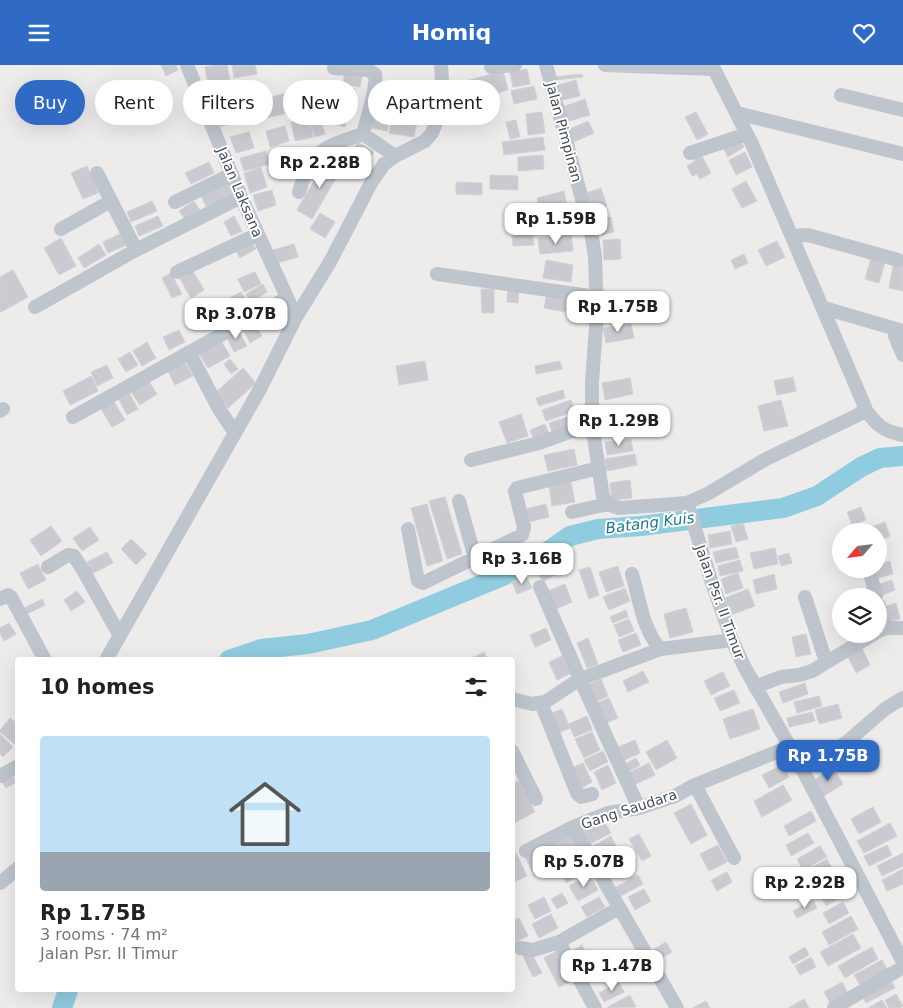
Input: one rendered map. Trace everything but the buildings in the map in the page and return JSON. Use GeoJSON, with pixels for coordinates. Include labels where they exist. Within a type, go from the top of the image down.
{"type":"FeatureCollection","features":[{"type":"Feature","properties":{"kind":"street","name":"Jalan Laksana"},"geometry":{"type":"LineString","coordinates":[[187,65],[241,197],[296,317]]}},
{"type":"Feature","properties":{"kind":"street"},"geometry":{"type":"LineString","coordinates":[[108,657],[235,433],[282,347],[296,317],[330,262],[370,183],[384,164],[395,156],[425,141],[432,133],[440,112],[443,95],[441,65]]}},
{"type":"Feature","properties":{"kind":"street"},"geometry":{"type":"LineString","coordinates":[[491,67],[515,65]]}},
{"type":"Feature","properties":{"kind":"street","name":"Jalan Pimpinan"},"geometry":{"type":"LineString","coordinates":[[546,65],[592,237],[597,271],[592,424],[604,497],[608,504]]}},
{"type":"Feature","properties":{"kind":"street"},"geometry":{"type":"LineString","coordinates":[[605,65],[713,67],[747,134],[824,308],[864,401],[864,409],[878,427],[903,435]]}},
{"type":"Feature","properties":{"kind":"street"},"geometry":{"type":"LineString","coordinates":[[334,68],[368,70],[376,77],[363,134]]}},
{"type":"Feature","properties":{"kind":"street"},"geometry":{"type":"LineString","coordinates":[[841,95],[903,110]]}},
{"type":"Feature","properties":{"kind":"street"},"geometry":{"type":"LineString","coordinates":[[737,113],[903,154]]}},
{"type":"Feature","properties":{"kind":"street"},"geometry":{"type":"LineString","coordinates":[[363,134],[395,156]]}},
{"type":"Feature","properties":{"kind":"street"},"geometry":{"type":"LineString","coordinates":[[299,192],[306,170],[315,157],[328,147],[363,134]]}},
{"type":"Feature","properties":{"kind":"street"},"geometry":{"type":"LineString","coordinates":[[690,153],[747,134]]}},
{"type":"Feature","properties":{"kind":"street"},"geometry":{"type":"LineString","coordinates":[[97,173],[136,250]]}},
{"type":"Feature","properties":{"kind":"street"},"geometry":{"type":"LineString","coordinates":[[176,202],[232,174]]}},
{"type":"Feature","properties":{"kind":"street"},"geometry":{"type":"LineString","coordinates":[[35,307],[136,250],[241,197]]}},
{"type":"Feature","properties":{"kind":"street"},"geometry":{"type":"LineString","coordinates":[[61,229],[111,201]]}},
{"type":"Feature","properties":{"kind":"street"},"geometry":{"type":"LineString","coordinates":[[178,272],[258,234]]}},
{"type":"Feature","properties":{"kind":"street"},"geometry":{"type":"LineString","coordinates":[[792,236],[808,235],[898,260]]}},
{"type":"Feature","properties":{"kind":"street"},"geometry":{"type":"LineString","coordinates":[[437,274],[597,297]]}},
{"type":"Feature","properties":{"kind":"street"},"geometry":{"type":"LineString","coordinates":[[73,417],[287,298]]}},
{"type":"Feature","properties":{"kind":"street"},"geometry":{"type":"LineString","coordinates":[[824,308],[899,333],[903,355]]}},
{"type":"Feature","properties":{"kind":"street"},"geometry":{"type":"LineString","coordinates":[[189,352],[219,409],[235,433]]}},
{"type":"Feature","properties":{"kind":"street"},"geometry":{"type":"LineString","coordinates":[[572,512],[608,504],[613,507],[626,508],[687,506],[766,459],[858,415],[864,409]]}},
{"type":"Feature","properties":{"kind":"street"},"geometry":{"type":"LineString","coordinates":[[471,460],[539,443],[592,424]]}},
{"type":"Feature","properties":{"kind":"street"},"geometry":{"type":"LineString","coordinates":[[408,529],[418,581],[423,583],[523,534],[524,527],[515,491],[517,489],[599,468]]}},
{"type":"Feature","properties":{"kind":"street"},"geometry":{"type":"LineString","coordinates":[[459,501],[475,558]]}},
{"type":"Feature","properties":{"kind":"street","name":"Jalan Psr. II Timur"},"geometry":{"type":"LineString","coordinates":[[687,506],[732,640],[755,687],[798,761],[903,962]]}},
{"type":"Feature","properties":{"kind":"street"},"geometry":{"type":"LineString","coordinates":[[48,567],[68,555],[74,556],[120,636]]}},
{"type":"Feature","properties":{"kind":"street"},"geometry":{"type":"LineString","coordinates":[[632,573],[647,629],[652,639],[661,649]]}},
{"type":"Feature","properties":{"kind":"street"},"geometry":{"type":"LineString","coordinates":[[540,587],[640,809]]}},
{"type":"Feature","properties":{"kind":"street"},"geometry":{"type":"LineString","coordinates":[[0,599],[8,595],[11,597],[43,657]]}},
{"type":"Feature","properties":{"kind":"street"},"geometry":{"type":"LineString","coordinates":[[805,597],[826,662]]}},
{"type":"Feature","properties":{"kind":"street"},"geometry":{"type":"LineString","coordinates":[[887,630],[903,628]]}},
{"type":"Feature","properties":{"kind":"street"},"geometry":{"type":"LineString","coordinates":[[515,700],[532,704],[541,703],[580,679],[661,649],[732,640]]}},
{"type":"Feature","properties":{"kind":"street"},"geometry":{"type":"LineString","coordinates":[[755,687],[781,677],[806,673],[858,643]]}},
{"type":"Feature","properties":{"kind":"street"},"geometry":{"type":"LineString","coordinates":[[798,761],[829,754],[903,697]]}},
{"type":"Feature","properties":{"kind":"street"},"geometry":{"type":"LineString","coordinates":[[541,703],[576,793],[581,797],[592,794]]}},
{"type":"Feature","properties":{"kind":"street","name":"Gang Saudara"},"geometry":{"type":"LineString","coordinates":[[526,851],[573,827],[608,813],[640,809],[789,747]]}},
{"type":"Feature","properties":{"kind":"street"},"geometry":{"type":"LineString","coordinates":[[515,757],[536,799]]}},
{"type":"Feature","properties":{"kind":"street"},"geometry":{"type":"LineString","coordinates":[[0,776],[15,768]]}},
{"type":"Feature","properties":{"kind":"street"},"geometry":{"type":"LineString","coordinates":[[695,785],[734,857]]}},
{"type":"Feature","properties":{"kind":"street"},"geometry":{"type":"LineString","coordinates":[[573,827],[677,1008]]}},
{"type":"Feature","properties":{"kind":"street"},"geometry":{"type":"LineString","coordinates":[[0,883],[15,870]]}},
{"type":"Feature","properties":{"kind":"street"},"geometry":{"type":"LineString","coordinates":[[520,948],[533,950],[559,942],[619,908]]}},
{"type":"Feature","properties":{"kind":"street"},"geometry":{"type":"LineString","coordinates":[[559,942],[596,1008]]}},
{"type":"Feature","properties":{"kind":"street"},"geometry":{"type":"LineString","coordinates":[[834,1008],[903,967]]}},
{"type":"Feature","properties":{"kind":"waterway","name":"Batang Kuis"},"geometry":{"type":"LineString","coordinates":[[238,657],[261,649],[308,644],[372,630],[505,575],[550,550],[570,536],[598,529],[641,526],[783,508],[817,496],[861,467],[880,458],[903,456]]}},
{"type":"Feature","properties":{"kind":"waterway","name":"Batang Kuis"},"geometry":{"type":"LineString","coordinates":[[62,1008],[67,992]]}}]}
